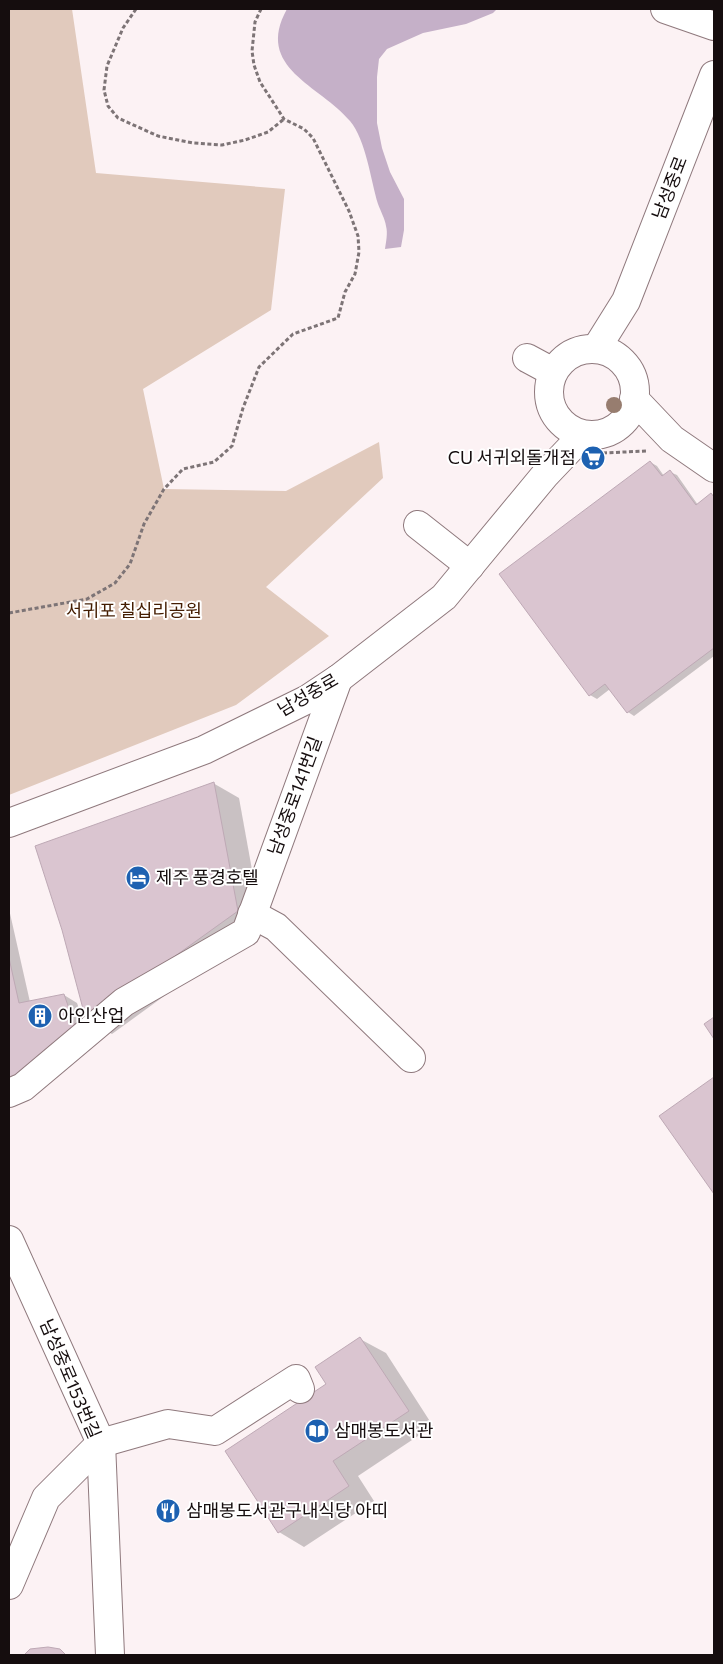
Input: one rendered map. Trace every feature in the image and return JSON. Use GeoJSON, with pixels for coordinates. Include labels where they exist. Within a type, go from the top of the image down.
{"type":"FeatureCollection","features":[{"type":"Feature","properties":{"kind":"street"},"geometry":{"type":"LineString","coordinates":[[665,9],[714,26]]}},
{"type":"Feature","properties":{"kind":"street","name":"남성중로"},"geometry":{"type":"LineString","coordinates":[[608,354],[623,346],[626,302],[714,75]]}},
{"type":"Feature","properties":{"kind":"street"},"geometry":{"type":"LineString","coordinates":[[583,349],[608,354],[626,366],[632,376],[635,387],[634,399],[627,418],[620,425],[609,432],[582,438],[554,414],[549,400],[549,385],[553,372],[561,361],[583,349]]}},
{"type":"Feature","properties":{"kind":"street"},"geometry":{"type":"LineString","coordinates":[[527,358],[553,372]]}},
{"type":"Feature","properties":{"kind":"street"},"geometry":{"type":"LineString","coordinates":[[634,399],[662,445]]}},
{"type":"Feature","properties":{"kind":"street"},"geometry":{"type":"LineString","coordinates":[[620,425],[714,468]]}},
{"type":"Feature","properties":{"kind":"street","name":"남성중로"},"geometry":{"type":"LineString","coordinates":[[9,823],[204,750],[308,699],[338,679],[444,597],[545,475],[582,438]]}},
{"type":"Feature","properties":{"kind":"street"},"geometry":{"type":"LineString","coordinates":[[418,526],[470,566]]}},
{"type":"Feature","properties":{"kind":"street","name":"남성중로141번길"},"geometry":{"type":"LineString","coordinates":[[9,1093],[23,1087],[124,1002],[246,932],[338,679]]}},
{"type":"Feature","properties":{"kind":"street"},"geometry":{"type":"LineString","coordinates":[[252,914],[276,927],[411,1058]]}},
{"type":"Feature","properties":{"kind":"street","name":"남성중로153번길"},"geometry":{"type":"LineString","coordinates":[[9,1240],[100,1443],[46,1498],[9,1585]]}},
{"type":"Feature","properties":{"kind":"street"},"geometry":{"type":"LineString","coordinates":[[110,1654],[100,1443],[168,1424],[216,1431],[296,1379],[300,1389]]}},
{"type":"Feature","properties":{"kind":"path"},"geometry":{"type":"LineString","coordinates":[[136,9],[123,28],[107,66],[104,90],[108,106],[118,118],[158,136],[193,143],[222,144],[245,140],[268,132],[284,119]]}},
{"type":"Feature","properties":{"kind":"path"},"geometry":{"type":"LineString","coordinates":[[9,613],[87,599],[115,583],[130,564],[144,524],[164,489],[183,470],[214,462],[232,446],[243,408],[259,366],[293,334],[338,318],[345,292],[355,274],[359,252],[358,236],[349,211],[313,138],[304,129],[284,119],[260,82],[254,65],[252,51],[255,22],[261,9]]}},
{"type":"Feature","properties":{"kind":"path"},"geometry":{"type":"LineString","coordinates":[[582,438],[606,452],[662,445]]}},
{"type":"Feature","properties":{"kind":"green space","name":"서귀포 칠십리공원"},"geometry":{"type":"Polygon","coordinates":[[[9,9],[72,9],[96,173],[285,189],[271,310],[143,389],[164,489],[286,491],[379,442],[383,478],[266,587],[329,636],[236,705],[9,795],[9,9]]]}},
{"type":"Feature","properties":{"kind":"shaded area"},"geometry":{"type":"Polygon","coordinates":[[[287,9],[497,9],[493,13],[466,24],[423,33],[387,49],[379,59],[377,123],[382,148],[390,172],[404,199],[404,230],[401,247],[385,249],[387,229],[356,129],[337,108],[295,74],[285,61],[279,46],[279,29],[287,9]]]}},
{"type":"Feature","properties":{"kind":"building"},"geometry":{"type":"Polygon","coordinates":[[[650,461],[662,476],[670,470],[696,505],[711,493],[714,497],[714,648],[627,713],[605,684],[589,696],[499,574],[650,461]]]}},
{"type":"Feature","properties":{"kind":"building","name":"제주 풍경호텔"},"geometry":{"type":"Polygon","coordinates":[[[214,782],[238,911],[86,1020],[62,930],[35,846],[214,782]]]}},
{"type":"Feature","properties":{"kind":"building","name":"아인산업"},"geometry":{"type":"Polygon","coordinates":[[[9,958],[19,1003],[64,994],[76,1029],[9,1084],[9,958]]]}},
{"type":"Feature","properties":{"kind":"building"},"geometry":{"type":"Polygon","coordinates":[[[714,1017],[714,1039],[704,1024],[714,1017]]]}},
{"type":"Feature","properties":{"kind":"building"},"geometry":{"type":"Polygon","coordinates":[[[714,1077],[714,1194],[659,1116],[714,1077]]]}},
{"type":"Feature","properties":{"kind":"building","name":"삼매봉도서관"},"geometry":{"type":"Polygon","coordinates":[[[360,1337],[409,1411],[333,1461],[349,1486],[278,1533],[225,1451],[326,1384],[315,1367],[360,1337]]]}},
{"type":"Feature","properties":{"kind":"building"},"geometry":{"type":"Polygon","coordinates":[[[48,1647],[60,1649],[66,1655],[24,1655],[30,1649],[48,1647]]]}},
{"type":"Feature","properties":{"kind":"place","name":"CU 서귀외돌개점"},"geometry":{"type":"Point","coordinates":[593,458]}},
{"type":"Feature","properties":{"kind":"place","name":"제주 풍경호텔"},"geometry":{"type":"Point","coordinates":[138,878]}},
{"type":"Feature","properties":{"kind":"place","name":"아인산업"},"geometry":{"type":"Point","coordinates":[40,1016]}},
{"type":"Feature","properties":{"kind":"place","name":"삼매봉도서관"},"geometry":{"type":"Point","coordinates":[317,1431]}},
{"type":"Feature","properties":{"kind":"place","name":"삼매봉도서관구내식당 아띠"},"geometry":{"type":"Point","coordinates":[168,1511]}}]}
